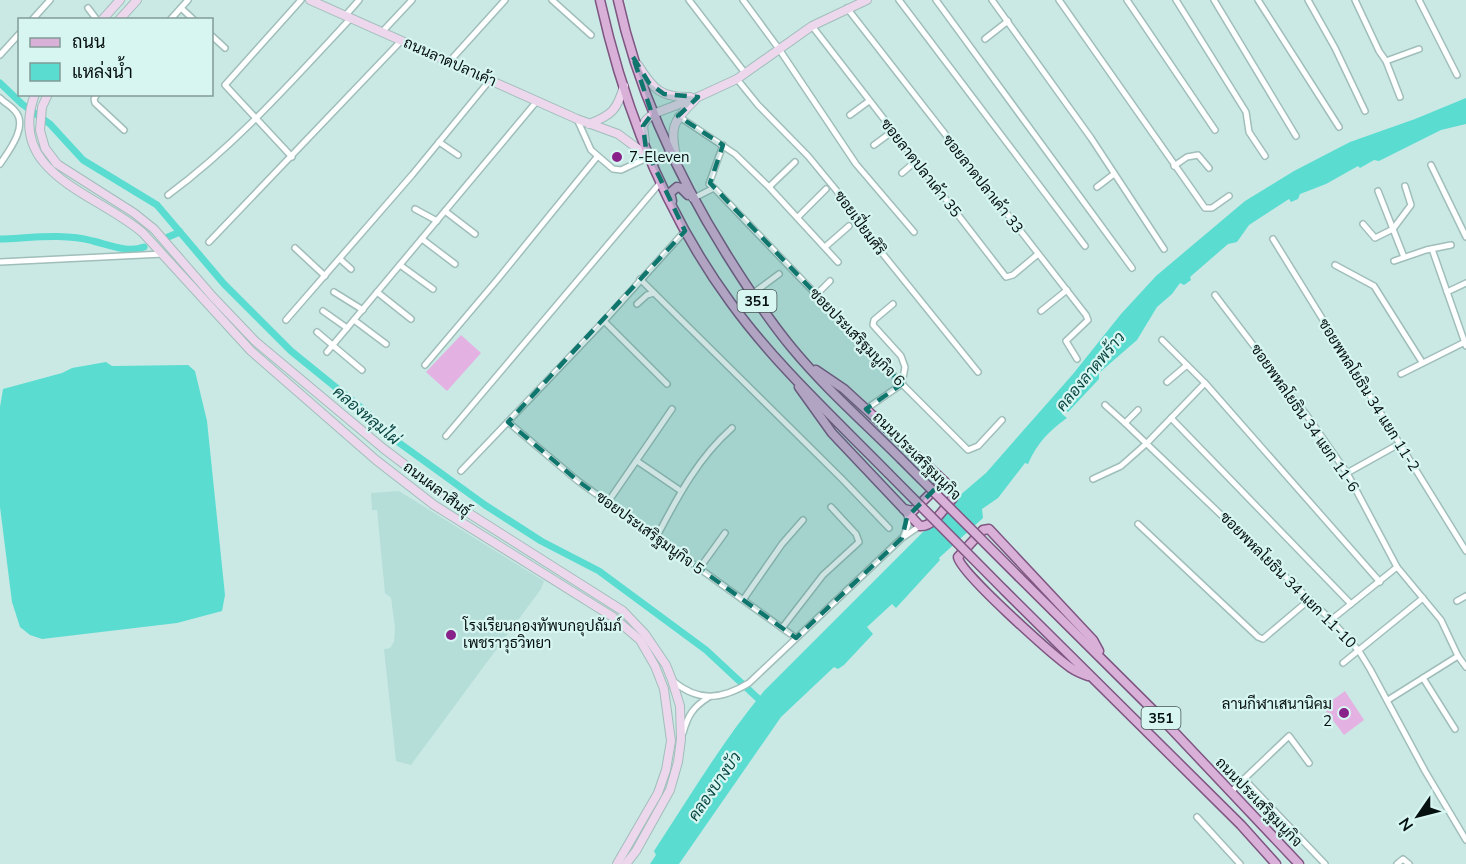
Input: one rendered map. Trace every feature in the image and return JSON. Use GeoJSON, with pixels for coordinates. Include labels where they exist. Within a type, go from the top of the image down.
{"type":"FeatureCollection","features":[{"type":"Feature","properties":{"kind":"main road"},"geometry":{"type":"LineString","coordinates":[[102,18],[120,0]]}},
{"type":"Feature","properties":{"kind":"main road"},"geometry":{"type":"LineString","coordinates":[[121,18],[137,0]]}},
{"type":"Feature","properties":{"kind":"main road","name":"ถนนลาดปลาเค้า"},"geometry":{"type":"LineString","coordinates":[[310,0],[577,119],[618,135],[647,153]]}},
{"type":"Feature","properties":{"kind":"main road","name":"ถนนประเสริฐมนูกิจ"},"geometry":{"type":"LineString","coordinates":[[600,0],[624,86],[647,153],[684,229],[731,303],[793,376],[1088,676],[1241,825],[1276,864]]}},
{"type":"Feature","properties":{"kind":"main road","name":"ถนนประเสริฐมนูกิจ"},"geometry":{"type":"LineString","coordinates":[[618,0],[633,57],[652,114],[680,176],[705,221],[777,330],[806,364],[1104,660],[1299,864]]}},
{"type":"Feature","properties":{"kind":"main road"},"geometry":{"type":"LineString","coordinates":[[647,153],[644,126],[652,114],[737,79],[812,26],[849,5],[864,0]]}},
{"type":"Feature","properties":{"kind":"main road"},"geometry":{"type":"LineString","coordinates":[[633,57],[656,90],[675,97],[698,97]]}},
{"type":"Feature","properties":{"kind":"main road"},"geometry":{"type":"LineString","coordinates":[[589,124],[615,110],[624,86]]}},
{"type":"Feature","properties":{"kind":"main road","name":"ถนนผลาสินธุ์"},"geometry":{"type":"LineString","coordinates":[[34,96],[29,118],[30,130],[35,149],[43,163],[54,174],[131,222],[251,351],[376,460],[434,505],[613,617],[639,640],[655,666],[664,688],[671,741],[666,770],[658,794],[617,864]]}},
{"type":"Feature","properties":{"kind":"main road","name":"ถนนผลาสินธุ์"},"geometry":{"type":"LineString","coordinates":[[47,96],[42,107],[41,140],[57,164],[134,213],[154,229],[255,341],[384,449],[470,514],[623,611],[645,634],[666,665],[672,680],[680,706],[681,739],[678,762],[670,790],[626,864]]}},
{"type":"Feature","properties":{"kind":"main road"},"geometry":{"type":"LineString","coordinates":[[680,176],[673,128],[678,116],[698,97]]}},
{"type":"Feature","properties":{"kind":"main road"},"geometry":{"type":"LineString","coordinates":[[684,229],[670,196],[671,191],[677,187],[684,190],[705,221]]}},
{"type":"Feature","properties":{"kind":"main road"},"geometry":{"type":"LineString","coordinates":[[793,376],[832,433],[920,526],[931,523],[953,498],[952,491],[844,389],[806,364]]}},
{"type":"Feature","properties":{"kind":"main road"},"geometry":{"type":"LineString","coordinates":[[906,510],[913,511],[939,485],[938,476]]}},
{"type":"Feature","properties":{"kind":"main road"},"geometry":{"type":"LineString","coordinates":[[1088,676],[1071,668],[1030,633],[958,562],[958,557],[983,530],[989,529],[1094,640],[1104,660]]}},
{"type":"Feature","properties":{"kind":"street"},"geometry":{"type":"LineString","coordinates":[[34,18],[50,0]]}},
{"type":"Feature","properties":{"kind":"street"},"geometry":{"type":"LineString","coordinates":[[172,18],[188,0]]}},
{"type":"Feature","properties":{"kind":"street"},"geometry":{"type":"LineString","coordinates":[[291,157],[225,85],[301,0]]}},
{"type":"Feature","properties":{"kind":"street"},"geometry":{"type":"LineString","coordinates":[[168,195],[195,175],[256,119],[348,17],[359,0]]}},
{"type":"Feature","properties":{"kind":"street"},"geometry":{"type":"LineString","coordinates":[[382,32],[412,0]]}},
{"type":"Feature","properties":{"kind":"street"},"geometry":{"type":"LineString","coordinates":[[449,62],[505,0]]}},
{"type":"Feature","properties":{"kind":"street"},"geometry":{"type":"LineString","coordinates":[[552,0],[591,35]]}},
{"type":"Feature","properties":{"kind":"street"},"geometry":{"type":"LineString","coordinates":[[689,0],[745,73]]}},
{"type":"Feature","properties":{"kind":"street"},"geometry":{"type":"LineString","coordinates":[[743,0],[779,49],[856,164],[914,232]]}},
{"type":"Feature","properties":{"kind":"street"},"geometry":{"type":"LineString","coordinates":[[899,0],[1085,246]]}},
{"type":"Feature","properties":{"kind":"street"},"geometry":{"type":"LineString","coordinates":[[936,0],[1132,268]]}},
{"type":"Feature","properties":{"kind":"street"},"geometry":{"type":"LineString","coordinates":[[992,0],[1164,249]]}},
{"type":"Feature","properties":{"kind":"street"},"geometry":{"type":"LineString","coordinates":[[1059,0],[1205,208],[1209,209],[1229,196]]}},
{"type":"Feature","properties":{"kind":"street"},"geometry":{"type":"LineString","coordinates":[[1127,0],[1215,130]]}},
{"type":"Feature","properties":{"kind":"street"},"geometry":{"type":"LineString","coordinates":[[1176,0],[1246,112],[1250,132],[1265,156]]}},
{"type":"Feature","properties":{"kind":"street"},"geometry":{"type":"LineString","coordinates":[[1214,0],[1296,136]]}},
{"type":"Feature","properties":{"kind":"street"},"geometry":{"type":"LineString","coordinates":[[1258,0],[1339,127]]}},
{"type":"Feature","properties":{"kind":"street"},"geometry":{"type":"LineString","coordinates":[[1308,0],[1335,48],[1365,111]]}},
{"type":"Feature","properties":{"kind":"street"},"geometry":{"type":"LineString","coordinates":[[1355,0],[1386,61],[1400,97]]}},
{"type":"Feature","properties":{"kind":"street"},"geometry":{"type":"LineString","coordinates":[[1419,0],[1457,75]]}},
{"type":"Feature","properties":{"kind":"street","name":"ซอยลาดปลาเค้า 33"},"geometry":{"type":"LineString","coordinates":[[849,5],[1088,320],[1066,341],[1077,358]]}},
{"type":"Feature","properties":{"kind":"street"},"geometry":{"type":"LineString","coordinates":[[88,8],[98,18]]}},
{"type":"Feature","properties":{"kind":"street"},"geometry":{"type":"LineString","coordinates":[[181,8],[192,18]]}},
{"type":"Feature","properties":{"kind":"street"},"geometry":{"type":"LineString","coordinates":[[985,39],[1008,21]]}},
{"type":"Feature","properties":{"kind":"street","name":"ซอยลาดปลาเค้า 35"},"geometry":{"type":"LineString","coordinates":[[812,26],[1006,277],[1013,275],[1038,254]]}},
{"type":"Feature","properties":{"kind":"street"},"geometry":{"type":"LineString","coordinates":[[0,55],[18,35]]}},
{"type":"Feature","properties":{"kind":"street"},"geometry":{"type":"LineString","coordinates":[[213,37],[225,48]]}},
{"type":"Feature","properties":{"kind":"street"},"geometry":{"type":"LineString","coordinates":[[209,242],[401,41]]}},
{"type":"Feature","properties":{"kind":"street"},"geometry":{"type":"LineString","coordinates":[[1386,61],[1419,49]]}},
{"type":"Feature","properties":{"kind":"street","name":"ซอยเปี่ยมศิริ"},"geometry":{"type":"LineString","coordinates":[[737,79],[815,164],[882,253],[978,372]]}},
{"type":"Feature","properties":{"kind":"street"},"geometry":{"type":"LineString","coordinates":[[286,320],[490,80]]}},
{"type":"Feature","properties":{"kind":"street"},"geometry":{"type":"LineString","coordinates":[[96,96],[95,103],[124,130]]}},
{"type":"Feature","properties":{"kind":"street"},"geometry":{"type":"LineString","coordinates":[[0,98],[17,112],[19,118],[18,132],[0,165]]}},
{"type":"Feature","properties":{"kind":"street"},"geometry":{"type":"LineString","coordinates":[[327,352],[537,101]]}},
{"type":"Feature","properties":{"kind":"street"},"geometry":{"type":"LineString","coordinates":[[850,115],[869,101]]}},
{"type":"Feature","properties":{"kind":"street"},"geometry":{"type":"LineString","coordinates":[[678,116],[735,154],[798,217],[838,262]]}},
{"type":"Feature","properties":{"kind":"street"},"geometry":{"type":"LineString","coordinates":[[577,119],[587,144],[597,157],[617,171],[647,153]]}},
{"type":"Feature","properties":{"kind":"street"},"geometry":{"type":"LineString","coordinates":[[874,145],[893,131]]}},
{"type":"Feature","properties":{"kind":"street"},"geometry":{"type":"LineString","coordinates":[[439,142],[458,155]]}},
{"type":"Feature","properties":{"kind":"street"},"geometry":{"type":"LineString","coordinates":[[692,199],[714,188],[709,184],[723,145]]}},
{"type":"Feature","properties":{"kind":"street"},"geometry":{"type":"LineString","coordinates":[[1174,166],[1187,157],[1198,156],[1209,168]]}},
{"type":"Feature","properties":{"kind":"street"},"geometry":{"type":"LineString","coordinates":[[425,365],[597,157]]}},
{"type":"Feature","properties":{"kind":"street"},"geometry":{"type":"LineString","coordinates":[[902,173],[916,161]]}},
{"type":"Feature","properties":{"kind":"street"},"geometry":{"type":"LineString","coordinates":[[769,187],[795,162]]}},
{"type":"Feature","properties":{"kind":"street"},"geometry":{"type":"LineString","coordinates":[[1431,165],[1466,237]]}},
{"type":"Feature","properties":{"kind":"street"},"geometry":{"type":"LineString","coordinates":[[1097,187],[1114,174]]}},
{"type":"Feature","properties":{"kind":"street"},"geometry":{"type":"LineString","coordinates":[[446,436],[660,183]]}},
{"type":"Feature","properties":{"kind":"street"},"geometry":{"type":"LineString","coordinates":[[1364,224],[1375,238],[1393,229],[1411,205],[1406,186]]}},
{"type":"Feature","properties":{"kind":"street","name":"ซอยประเสริฐมนูกิจ 6"},"geometry":{"type":"LineString","coordinates":[[714,188],[968,450],[978,447],[1002,420]]}},
{"type":"Feature","properties":{"kind":"street"},"geometry":{"type":"LineString","coordinates":[[798,217],[826,189]]}},
{"type":"Feature","properties":{"kind":"street"},"geometry":{"type":"LineString","coordinates":[[1378,191],[1404,257]]}},
{"type":"Feature","properties":{"kind":"street"},"geometry":{"type":"LineString","coordinates":[[415,209],[437,221]]}},
{"type":"Feature","properties":{"kind":"street"},"geometry":{"type":"LineString","coordinates":[[445,212],[475,234]]}},
{"type":"Feature","properties":{"kind":"street"},"geometry":{"type":"LineString","coordinates":[[825,247],[849,226]]}},
{"type":"Feature","properties":{"kind":"street"},"geometry":{"type":"LineString","coordinates":[[461,471],[604,321],[684,229]]}},
{"type":"Feature","properties":{"kind":"street"},"geometry":{"type":"LineString","coordinates":[[422,239],[455,264]]}},
{"type":"Feature","properties":{"kind":"street","name":"ซอยพหลโยธิน 34 แยก 11-2"},"geometry":{"type":"LineString","coordinates":[[1273,239],[1466,551]]}},
{"type":"Feature","properties":{"kind":"street"},"geometry":{"type":"LineString","coordinates":[[1394,261],[1451,245]]}},
{"type":"Feature","properties":{"kind":"street"},"geometry":{"type":"LineString","coordinates":[[295,248],[325,276]]}},
{"type":"Feature","properties":{"kind":"street"},"geometry":{"type":"LineString","coordinates":[[1401,374],[1422,362],[1465,344],[1432,249]]}},
{"type":"Feature","properties":{"kind":"street"},"geometry":{"type":"LineString","coordinates":[[0,262],[163,254]]}},
{"type":"Feature","properties":{"kind":"street"},"geometry":{"type":"LineString","coordinates":[[340,259],[351,269]]}},
{"type":"Feature","properties":{"kind":"street"},"geometry":{"type":"LineString","coordinates":[[400,265],[433,290]]}},
{"type":"Feature","properties":{"kind":"street"},"geometry":{"type":"LineString","coordinates":[[1335,265],[1374,286],[1422,362]]}},
{"type":"Feature","properties":{"kind":"street"},"geometry":{"type":"LineString","coordinates":[[752,294],[778,274]]}},
{"type":"Feature","properties":{"kind":"street"},"geometry":{"type":"LineString","coordinates":[[640,279],[889,528]]}},
{"type":"Feature","properties":{"kind":"street"},"geometry":{"type":"LineString","coordinates":[[816,295],[830,281]]}},
{"type":"Feature","properties":{"kind":"street"},"geometry":{"type":"LineString","coordinates":[[1447,292],[1466,283]]}},
{"type":"Feature","properties":{"kind":"street"},"geometry":{"type":"LineString","coordinates":[[1041,311],[1067,290]]}},
{"type":"Feature","properties":{"kind":"street"},"geometry":{"type":"LineString","coordinates":[[334,292],[363,310]]}},
{"type":"Feature","properties":{"kind":"street"},"geometry":{"type":"LineString","coordinates":[[377,292],[411,319]]}},
{"type":"Feature","properties":{"kind":"street"},"geometry":{"type":"LineString","coordinates":[[637,304],[647,295],[654,293]]}},
{"type":"Feature","properties":{"kind":"street","name":"ซอยพหลโยธิน 34 แยก 11-6"},"geometry":{"type":"LineString","coordinates":[[1215,295],[1347,472],[1397,567],[1441,620],[1458,656],[1466,666]]}},
{"type":"Feature","properties":{"kind":"street"},"geometry":{"type":"LineString","coordinates":[[866,409],[902,384],[904,362],[873,324],[874,320],[892,304]]}},
{"type":"Feature","properties":{"kind":"street"},"geometry":{"type":"LineString","coordinates":[[323,311],[347,328]]}},
{"type":"Feature","properties":{"kind":"street"},"geometry":{"type":"LineString","coordinates":[[354,320],[386,344]]}},
{"type":"Feature","properties":{"kind":"street"},"geometry":{"type":"LineString","coordinates":[[604,321],[667,384]]}},
{"type":"Feature","properties":{"kind":"street"},"geometry":{"type":"LineString","coordinates":[[317,332],[362,370]]}},
{"type":"Feature","properties":{"kind":"street"},"geometry":{"type":"LineString","coordinates":[[1162,340],[1249,431],[1380,582]]}},
{"type":"Feature","properties":{"kind":"street"},"geometry":{"type":"LineString","coordinates":[[1167,382],[1187,365]]}},
{"type":"Feature","properties":{"kind":"street"},"geometry":{"type":"LineString","coordinates":[[1094,479],[1121,466],[1148,443],[1205,383]]}},
{"type":"Feature","properties":{"kind":"street","name":"ซอยพหลโยธิน 34 แยก 11-10"},"geometry":{"type":"LineString","coordinates":[[1105,405],[1148,443],[1331,620],[1359,651],[1466,840]]}},
{"type":"Feature","properties":{"kind":"street"},"geometry":{"type":"LineString","coordinates":[[608,502],[672,409]]}},
{"type":"Feature","properties":{"kind":"street"},"geometry":{"type":"LineString","coordinates":[[1125,423],[1138,410]]}},
{"type":"Feature","properties":{"kind":"street"},"geometry":{"type":"LineString","coordinates":[[1171,417],[1351,604]]}},
{"type":"Feature","properties":{"kind":"street","name":"ซอยประเสริฐมนูกิจ 5"},"geometry":{"type":"LineString","coordinates":[[508,422],[567,473],[796,638]]}},
{"type":"Feature","properties":{"kind":"street"},"geometry":{"type":"LineString","coordinates":[[656,538],[681,490],[704,455],[732,428]]}},
{"type":"Feature","properties":{"kind":"street"},"geometry":{"type":"LineString","coordinates":[[1347,472],[1399,444]]}},
{"type":"Feature","properties":{"kind":"street"},"geometry":{"type":"LineString","coordinates":[[637,461],[681,490]]}},
{"type":"Feature","properties":{"kind":"street"},"geometry":{"type":"LineString","coordinates":[[782,628],[823,575],[859,542],[856,534],[831,507]]}},
{"type":"Feature","properties":{"kind":"street"},"geometry":{"type":"LineString","coordinates":[[902,538],[908,525],[906,510]]}},
{"type":"Feature","properties":{"kind":"street"},"geometry":{"type":"LineString","coordinates":[[743,600],[782,544],[803,520]]}},
{"type":"Feature","properties":{"kind":"street"},"geometry":{"type":"LineString","coordinates":[[1138,524],[1258,637],[1263,639],[1309,600]]}},
{"type":"Feature","properties":{"kind":"street"},"geometry":{"type":"LineString","coordinates":[[681,739],[690,712],[695,706],[709,697],[743,687],[758,675],[902,538],[920,526]]}},
{"type":"Feature","properties":{"kind":"street"},"geometry":{"type":"LineString","coordinates":[[699,569],[725,533]]}},
{"type":"Feature","properties":{"kind":"street"},"geometry":{"type":"LineString","coordinates":[[1331,620],[1397,567]]}},
{"type":"Feature","properties":{"kind":"street"},"geometry":{"type":"LineString","coordinates":[[1457,602],[1466,596]]}},
{"type":"Feature","properties":{"kind":"street"},"geometry":{"type":"LineString","coordinates":[[1343,663],[1423,598]]}},
{"type":"Feature","properties":{"kind":"street"},"geometry":{"type":"LineString","coordinates":[[1388,700],[1458,656]]}},
{"type":"Feature","properties":{"kind":"street"},"geometry":{"type":"LineString","coordinates":[[1423,678],[1455,729]]}},
{"type":"Feature","properties":{"kind":"street"},"geometry":{"type":"LineString","coordinates":[[672,680],[692,694],[709,697]]}},
{"type":"Feature","properties":{"kind":"street"},"geometry":{"type":"LineString","coordinates":[[1231,792],[1289,736],[1309,764]]}},
{"type":"Feature","properties":{"kind":"street"},"geometry":{"type":"LineString","coordinates":[[1244,779],[1325,864]]}},
{"type":"Feature","properties":{"kind":"street"},"geometry":{"type":"LineString","coordinates":[[1197,817],[1240,864]]}},
{"type":"Feature","properties":{"kind":"street"},"geometry":{"type":"LineString","coordinates":[[1397,864],[1403,859],[1409,864]]}},
{"type":"Feature","properties":{"kind":"highlighted area"},"geometry":{"type":"Polygon","coordinates":[[[633,57],[649,83],[664,94],[698,97],[678,116],[723,145],[710,183],[902,384],[866,409],[938,476],[939,485],[907,517],[902,538],[796,638],[578,481],[508,422],[685,231],[646,149],[643,126],[652,114],[633,57]]]}},
{"type":"Feature","properties":{"kind":"shaded area"},"geometry":{"type":"Polygon","coordinates":[[[461,335],[481,353],[447,391],[426,372],[461,335]]]}},
{"type":"Feature","properties":{"kind":"shaded area","name":"โรงเรียนกองทัพบกอุปถัมภ์ เพชราวุธวิทยา"},"geometry":{"type":"Polygon","coordinates":[[[399,491],[544,581],[541,589],[411,765],[396,761],[384,649],[390,648],[394,642],[395,628],[391,598],[385,593],[377,510],[372,510],[371,493],[399,491]]]}},
{"type":"Feature","properties":{"kind":"shaded area","name":"ลานกีฬาเสนานิคม 2"},"geometry":{"type":"Polygon","coordinates":[[[1345,691],[1364,720],[1344,735],[1323,707],[1345,691]]]}},
{"type":"Feature","properties":{"kind":"water"},"geometry":{"type":"Polygon","coordinates":[[[1466,98],[1466,124],[1441,130],[1379,161],[1374,160],[1360,168],[1358,166],[1326,184],[1300,194],[1298,199],[1291,202],[1289,199],[1249,225],[1237,242],[1228,244],[1190,277],[1191,280],[1184,285],[1180,283],[1172,294],[1157,307],[1137,340],[1099,373],[1099,379],[1068,412],[1062,414],[1067,418],[1044,438],[1028,464],[1025,463],[998,498],[982,509],[983,518],[939,558],[940,560],[896,608],[892,604],[867,627],[873,634],[844,665],[838,669],[834,667],[781,717],[679,864],[650,864],[656,855],[654,851],[707,770],[764,691],[959,496],[986,473],[1156,276],[1245,201],[1294,171],[1350,142],[1466,98]]]}},
{"type":"Feature","properties":{"kind":"water"},"geometry":{"type":"Polygon","coordinates":[[[106,362],[112,366],[188,365],[195,371],[207,421],[225,595],[222,611],[177,623],[42,639],[30,635],[20,627],[12,602],[0,507],[0,407],[3,389],[62,373],[72,368],[106,362]]]}},
{"type":"Feature","properties":{"kind":"waterway","name":"คลองหลุมไผ่"},"geometry":{"type":"LineString","coordinates":[[0,83],[22,104],[50,124],[83,160],[157,205],[224,284],[291,351],[365,411],[398,442],[485,505],[541,541],[599,571],[706,650],[764,704]]}},
{"type":"Feature","properties":{"kind":"waterway"},"geometry":{"type":"LineString","coordinates":[[168,237],[180,232]]}},
{"type":"Feature","properties":{"kind":"waterway"},"geometry":{"type":"LineString","coordinates":[[0,239],[70,237],[125,249],[144,247]]}},
{"type":"Feature","properties":{"kind":"place","name":"7-Eleven"},"geometry":{"type":"Point","coordinates":[617,157]}},
{"type":"Feature","properties":{"kind":"place","name":"โรงเรียนกองทัพบกอุปถัมภ์ เพชราวุธวิทยา"},"geometry":{"type":"Point","coordinates":[451,635]}},
{"type":"Feature","properties":{"kind":"place","name":"ลานกีฬาเสนานิคม 2"},"geometry":{"type":"Point","coordinates":[1344,713]}},
{"type":"Feature","properties":{"kind":"water label","name":"คลองลาดพร้าว"},"geometry":{"type":"Point","coordinates":[1090,371]}},
{"type":"Feature","properties":{"kind":"water label","name":"คลองบางบัว"},"geometry":{"type":"Point","coordinates":[714,786]}}]}
